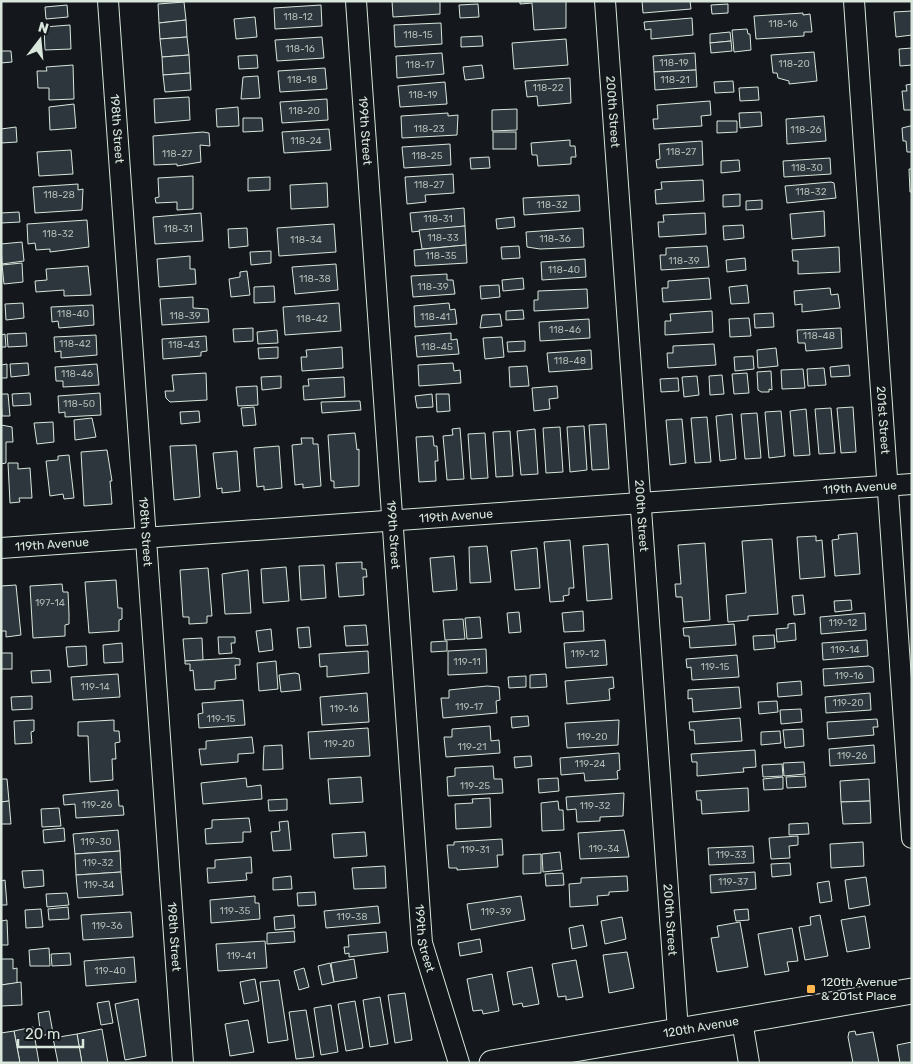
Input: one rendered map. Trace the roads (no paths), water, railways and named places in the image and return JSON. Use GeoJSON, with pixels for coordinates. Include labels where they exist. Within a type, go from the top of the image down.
{"type":"FeatureCollection","features":[{"type":"Feature","properties":{"kind":"street","name":"198th Street"},"geometry":{"type":"LineString","coordinates":[[108,1],[183,1063]]}},
{"type":"Feature","properties":{"kind":"street","name":"199th Street"},"geometry":{"type":"LineString","coordinates":[[356,1],[422,943],[459,1063]]}},
{"type":"Feature","properties":{"kind":"street","name":"200th Street"},"geometry":{"type":"LineString","coordinates":[[605,1],[678,1031]]}},
{"type":"Feature","properties":{"kind":"street","name":"201st Street"},"geometry":{"type":"LineString","coordinates":[[854,1],[912,838]]}},
{"type":"Feature","properties":{"kind":"street","name":"119th Avenue"},"geometry":{"type":"LineString","coordinates":[[1,548],[912,484]]}},
{"type":"Feature","properties":{"kind":"street","name":"120th Avenue"},"geometry":{"type":"LineString","coordinates":[[492,1063],[912,991]]}},
{"type":"Feature","properties":{"kind":"street"},"geometry":{"type":"LineString","coordinates":[[742,1021],[750,1063]]}},
{"type":"Feature","properties":{"kind":"place","name":"120th Avenue & 201st Place"},"geometry":{"type":"Point","coordinates":[811,989]}}]}
